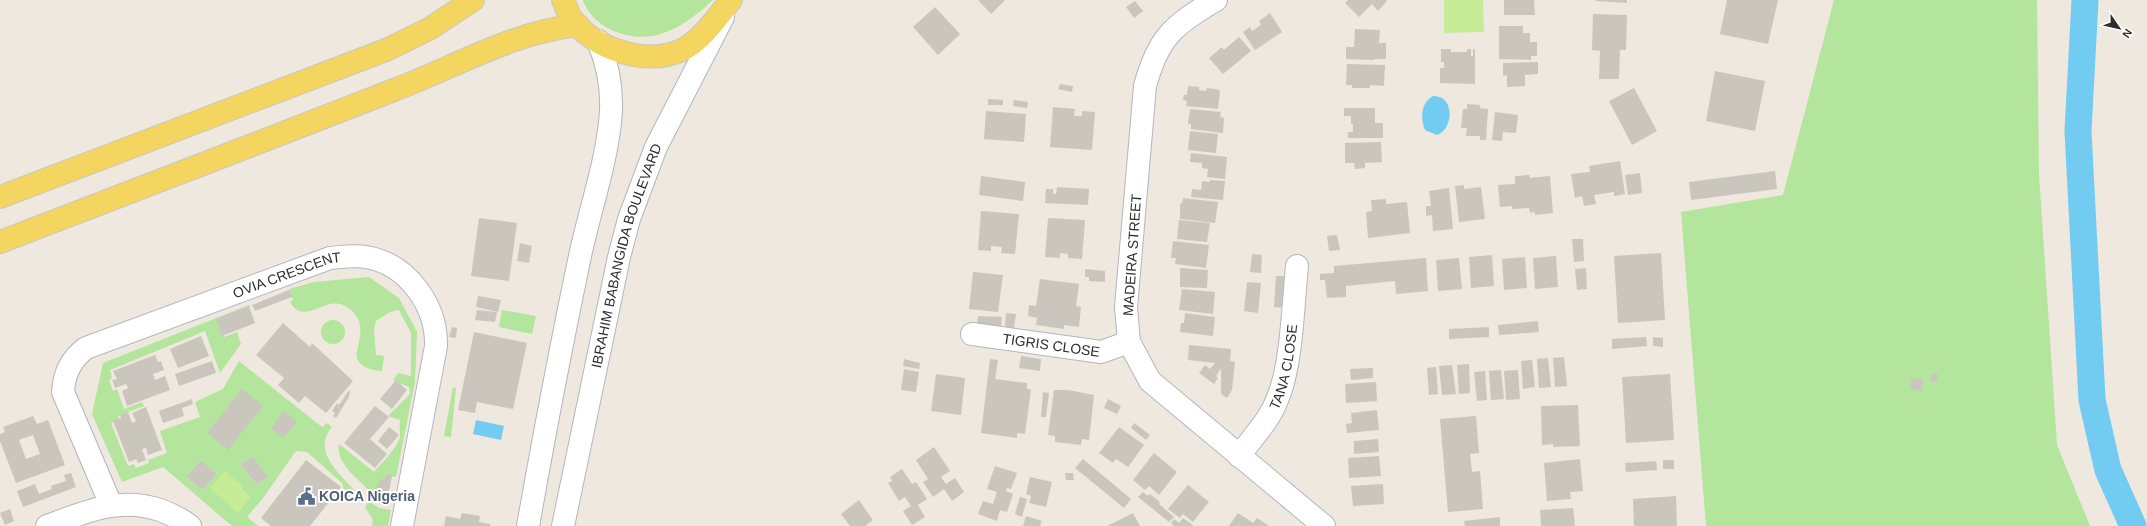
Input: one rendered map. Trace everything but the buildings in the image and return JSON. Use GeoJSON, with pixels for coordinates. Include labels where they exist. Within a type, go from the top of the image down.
{"type":"FeatureCollection","features":[{"type":"Feature","properties":{"kind":"main road"},"geometry":{"type":"LineString","coordinates":[[0,197],[386,50],[429,29],[473,0]]}},
{"type":"Feature","properties":{"kind":"main road"},"geometry":{"type":"LineString","coordinates":[[563,0],[572,19],[598,41],[621,52],[642,57],[662,56],[683,49],[700,36],[731,0]]}},
{"type":"Feature","properties":{"kind":"main road"},"geometry":{"type":"LineString","coordinates":[[0,242],[416,82],[526,36],[560,27],[578,25]]}},
{"type":"Feature","properties":{"kind":"street","name":"IBRAHIM BABANGIDA BOULEVARD"},"geometry":{"type":"LineString","coordinates":[[563,526],[619,257],[629,219],[656,147],[731,0]]}},
{"type":"Feature","properties":{"kind":"street","name":"MADEIRA STREET"},"geometry":{"type":"LineString","coordinates":[[1216,0],[1187,16],[1160,44],[1151,64],[1145,86],[1126,307],[1129,342],[1150,381],[1324,526]]}},
{"type":"Feature","properties":{"kind":"street"},"geometry":{"type":"LineString","coordinates":[[528,526],[577,271],[609,131],[611,90],[605,57],[598,41]]}},
{"type":"Feature","properties":{"kind":"street","name":"OVIA CRESCENT"},"geometry":{"type":"LineString","coordinates":[[111,505],[63,392],[66,374],[76,356],[86,348],[330,258],[352,255],[368,257],[385,263],[401,273],[425,300],[436,329],[436,346],[402,526]]}},
{"type":"Feature","properties":{"kind":"street","name":"TANA CLOSE"},"geometry":{"type":"LineString","coordinates":[[1239,456],[1265,422],[1277,400],[1284,379],[1298,266]]}},
{"type":"Feature","properties":{"kind":"street","name":"TIGRIS CLOSE"},"geometry":{"type":"LineString","coordinates":[[972,334],[1100,352],[1129,342]]}},
{"type":"Feature","properties":{"kind":"street"},"geometry":{"type":"LineString","coordinates":[[47,526],[86,511],[111,505],[136,504],[172,514],[190,526]]}},
{"type":"Feature","properties":{"kind":"green space"},"geometry":{"type":"Polygon","coordinates":[[[583,0],[713,0],[689,20],[677,27],[664,33],[636,37],[621,34],[603,25],[589,12],[583,0]]]}},
{"type":"Feature","properties":{"kind":"green space"},"geometry":{"type":"Polygon","coordinates":[[[1444,0],[1483,0],[1484,32],[1444,33],[1444,0]]]}},
{"type":"Feature","properties":{"kind":"green space"},"geometry":{"type":"Polygon","coordinates":[[[1834,0],[2037,0],[2039,175],[2057,445],[2090,526],[1706,526],[1681,212],[1783,195],[1834,0]]]}},
{"type":"Feature","properties":{"kind":"green space"},"geometry":{"type":"Polygon","coordinates":[[[369,277],[399,298],[417,332],[415,382],[396,477],[388,476],[377,486],[377,491],[383,492],[382,497],[374,495],[350,472],[341,458],[339,444],[374,472],[397,444],[400,436],[400,420],[388,416],[410,394],[409,387],[393,380],[398,373],[411,376],[411,333],[399,310],[390,312],[376,321],[374,329],[376,355],[384,356],[382,371],[373,370],[364,366],[358,360],[357,351],[360,325],[352,311],[343,305],[335,303],[311,311],[303,312],[297,309],[290,302],[293,300],[289,289],[314,282],[369,277]]]}},
{"type":"Feature","properties":{"kind":"green space"},"geometry":{"type":"Polygon","coordinates":[[[249,305],[250,307],[217,320],[224,337],[237,332],[241,344],[220,373],[205,331],[110,370],[112,378],[109,380],[113,391],[117,389],[124,409],[142,402],[144,406],[118,416],[119,419],[111,423],[128,466],[134,464],[136,468],[149,463],[148,460],[167,453],[160,431],[200,417],[195,402],[223,389],[239,361],[322,427],[327,423],[332,427],[326,436],[326,453],[336,470],[355,491],[349,498],[342,495],[345,492],[342,483],[307,452],[296,451],[263,498],[247,517],[258,526],[232,526],[163,467],[122,482],[92,414],[103,363],[249,305]],[[252,456],[241,465],[257,485],[268,476],[252,456]],[[201,460],[186,477],[202,490],[217,474],[201,460]]]}},
{"type":"Feature","properties":{"kind":"green space"},"geometry":{"type":"Polygon","coordinates":[[[502,310],[536,316],[532,334],[499,327],[502,310]]]}},
{"type":"Feature","properties":{"kind":"green space"},"geometry":{"type":"Polygon","coordinates":[[[333,320],[342,323],[345,332],[342,341],[333,344],[324,341],[321,332],[324,323],[333,320]]]}},
{"type":"Feature","properties":{"kind":"green space"},"geometry":{"type":"Polygon","coordinates":[[[453,387],[456,388],[451,437],[444,436],[453,387]]]}},
{"type":"Feature","properties":{"kind":"green space"},"geometry":{"type":"Polygon","coordinates":[[[225,471],[244,487],[242,489],[251,497],[238,513],[210,488],[225,471]]]}},
{"type":"Feature","properties":{"kind":"green space"},"geometry":{"type":"Polygon","coordinates":[[[369,501],[379,508],[391,510],[388,526],[372,526],[373,520],[365,507],[369,501]]]}},
{"type":"Feature","properties":{"kind":"water"},"geometry":{"type":"Polygon","coordinates":[[[1433,96],[1440,97],[1445,101],[1450,113],[1447,126],[1443,132],[1437,135],[1425,130],[1422,121],[1424,106],[1433,96]]]}},
{"type":"Feature","properties":{"kind":"water"},"geometry":{"type":"Polygon","coordinates":[[[476,420],[504,426],[501,440],[473,434],[476,420]]]}},
{"type":"Feature","properties":{"kind":"waterway"},"geometry":{"type":"LineString","coordinates":[[2085,0],[2078,131],[2092,400],[2108,470],[2133,526]]}},
{"type":"Feature","properties":{"kind":"place","name":"KOICA Nigeria"},"geometry":{"type":"Point","coordinates":[306,496]}}]}
